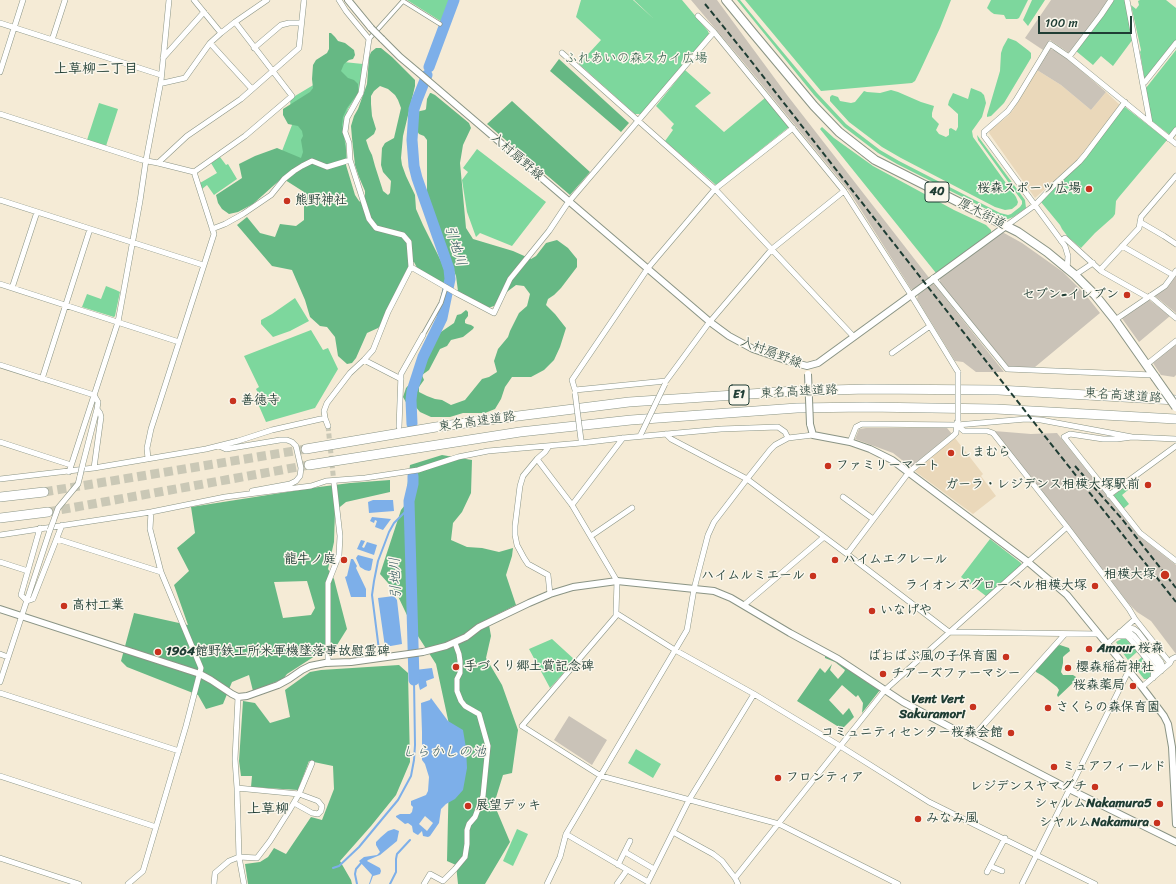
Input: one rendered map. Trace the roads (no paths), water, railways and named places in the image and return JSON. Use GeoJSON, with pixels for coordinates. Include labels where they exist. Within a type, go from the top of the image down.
{"type":"FeatureCollection","features":[{"type":"Feature","properties":{"kind":"highway","name":"東名高速道路"},"geometry":{"type":"LineString","coordinates":[[306,449],[436,427],[621,403],[794,391],[867,389],[998,390],[1176,400]]}},
{"type":"Feature","properties":{"kind":"highway","name":"東名高速道路"},"geometry":{"type":"LineString","coordinates":[[309,465],[520,432],[631,420],[797,408],[880,407],[996,409],[1176,419]]}},
{"type":"Feature","properties":{"kind":"highway"},"geometry":{"type":"LineString","coordinates":[[0,497],[44,492]]}},
{"type":"Feature","properties":{"kind":"highway"},"geometry":{"type":"LineString","coordinates":[[0,518],[48,512]]}},
{"type":"Feature","properties":{"kind":"main road","name":"厚木街道"},"geometry":{"type":"LineString","coordinates":[[726,0],[814,106],[839,132],[876,160],[1006,226],[1035,243],[1075,275],[1095,295],[1155,376]]}},
{"type":"Feature","properties":{"kind":"main road","name":"40"},"geometry":{"type":"LineString","coordinates":[[1155,376],[1176,407]]}},
{"type":"Feature","properties":{"kind":"street"},"geometry":{"type":"LineString","coordinates":[[0,72],[2,59],[23,0]]}},
{"type":"Feature","properties":{"kind":"street"},"geometry":{"type":"LineString","coordinates":[[52,40],[65,0]]}},
{"type":"Feature","properties":{"kind":"street"},"geometry":{"type":"LineString","coordinates":[[69,472],[118,322],[161,81],[169,0]]}},
{"type":"Feature","properties":{"kind":"street"},"geometry":{"type":"LineString","coordinates":[[194,0],[221,32]]}},
{"type":"Feature","properties":{"kind":"street"},"geometry":{"type":"LineString","coordinates":[[161,81],[163,83],[185,78],[210,43],[221,32],[267,0]]}},
{"type":"Feature","properties":{"kind":"street"},"geometry":{"type":"LineString","coordinates":[[158,163],[187,136],[235,103],[299,48],[304,0]]}},
{"type":"Feature","properties":{"kind":"street"},"geometry":{"type":"LineString","coordinates":[[339,0],[346,12],[369,39]]}},
{"type":"Feature","properties":{"kind":"street","name":"入村扇野線"},"geometry":{"type":"LineString","coordinates":[[348,0],[371,28],[419,73],[710,322],[729,336],[753,349],[774,357],[807,366],[810,424],[813,435]]}},
{"type":"Feature","properties":{"kind":"street"},"geometry":{"type":"LineString","coordinates":[[1069,57],[1111,0]]}},
{"type":"Feature","properties":{"kind":"street"},"geometry":{"type":"LineString","coordinates":[[1127,0],[1150,123]]}},
{"type":"Feature","properties":{"kind":"street"},"geometry":{"type":"LineString","coordinates":[[328,426],[324,411],[327,403],[350,373],[373,350],[388,312],[411,267],[409,242],[403,235],[376,228],[369,219],[350,160],[345,132],[347,118],[361,93],[369,39],[403,1],[440,24]]}},
{"type":"Feature","properties":{"kind":"street"},"geometry":{"type":"LineString","coordinates":[[163,58],[204,12]]}},
{"type":"Feature","properties":{"kind":"street"},"geometry":{"type":"LineString","coordinates":[[698,16],[714,32],[844,190],[911,294],[958,372],[956,433],[909,472],[847,554]]}},
{"type":"Feature","properties":{"kind":"street"},"geometry":{"type":"LineString","coordinates":[[0,114],[142,160],[194,172],[245,136],[292,96],[235,22]]}},
{"type":"Feature","properties":{"kind":"street"},"geometry":{"type":"LineString","coordinates":[[0,23],[161,75]]}},
{"type":"Feature","properties":{"kind":"street"},"geometry":{"type":"LineString","coordinates":[[254,48],[282,25],[289,23],[301,23]]}},
{"type":"Feature","properties":{"kind":"street"},"geometry":{"type":"LineString","coordinates":[[411,267],[494,313],[510,279],[549,231],[567,204],[714,32]]}},
{"type":"Feature","properties":{"kind":"street"},"geometry":{"type":"LineString","coordinates":[[210,43],[252,89]]}},
{"type":"Feature","properties":{"kind":"street"},"geometry":{"type":"LineString","coordinates":[[1145,82],[1176,43]]}},
{"type":"Feature","properties":{"kind":"street"},"geometry":{"type":"LineString","coordinates":[[1068,269],[1068,256],[1065,246],[984,136],[984,132],[1008,111],[1016,100],[1050,44],[1069,57],[1176,144]]}},
{"type":"Feature","properties":{"kind":"street"},"geometry":{"type":"LineString","coordinates":[[562,53],[716,189],[854,337]]}},
{"type":"Feature","properties":{"kind":"street"},"geometry":{"type":"LineString","coordinates":[[807,366],[818,363],[1035,205],[1085,154],[1124,102]]}},
{"type":"Feature","properties":{"kind":"street"},"geometry":{"type":"LineString","coordinates":[[581,442],[575,392],[572,380],[648,268],[716,189],[792,128]]}},
{"type":"Feature","properties":{"kind":"street"},"geometry":{"type":"LineString","coordinates":[[1169,139],[1176,130]]}},
{"type":"Feature","properties":{"kind":"street"},"geometry":{"type":"LineString","coordinates":[[212,229],[243,214],[271,195],[284,179],[294,171],[312,161],[327,166],[350,160]]}},
{"type":"Feature","properties":{"kind":"street"},"geometry":{"type":"LineString","coordinates":[[148,459],[147,448],[151,429],[214,234],[194,172]]}},
{"type":"Feature","properties":{"kind":"street"},"geometry":{"type":"LineString","coordinates":[[1100,270],[1139,228],[1141,216],[1176,176]]}},
{"type":"Feature","properties":{"kind":"street"},"geometry":{"type":"LineString","coordinates":[[641,436],[665,382],[710,322],[772,249],[844,190]]}},
{"type":"Feature","properties":{"kind":"street"},"geometry":{"type":"LineString","coordinates":[[0,200],[203,265]]}},
{"type":"Feature","properties":{"kind":"street"},"geometry":{"type":"LineString","coordinates":[[12,288],[37,212]]}},
{"type":"Feature","properties":{"kind":"street"},"geometry":{"type":"LineString","coordinates":[[1140,222],[1176,244]]}},
{"type":"Feature","properties":{"kind":"street"},"geometry":{"type":"LineString","coordinates":[[42,378],[90,229]]}},
{"type":"Feature","properties":{"kind":"street"},"geometry":{"type":"LineString","coordinates":[[1061,241],[1065,238],[1100,270],[1148,296],[1176,318]]}},
{"type":"Feature","properties":{"kind":"street"},"geometry":{"type":"LineString","coordinates":[[1115,320],[1148,296],[1165,286],[1175,273],[1122,246]]}},
{"type":"Feature","properties":{"kind":"street"},"geometry":{"type":"LineString","coordinates":[[1075,275],[1093,263]]}},
{"type":"Feature","properties":{"kind":"street"},"geometry":{"type":"LineString","coordinates":[[933,278],[1007,369],[1148,374],[1155,376]]}},
{"type":"Feature","properties":{"kind":"street"},"geometry":{"type":"LineString","coordinates":[[0,284],[179,342]]}},
{"type":"Feature","properties":{"kind":"street"},"geometry":{"type":"LineString","coordinates":[[399,427],[401,374],[441,303],[446,287]]}},
{"type":"Feature","properties":{"kind":"street"},"geometry":{"type":"LineString","coordinates":[[892,354],[930,326]]}},
{"type":"Feature","properties":{"kind":"street"},"geometry":{"type":"LineString","coordinates":[[1146,365],[1176,341]]}},
{"type":"Feature","properties":{"kind":"street"},"geometry":{"type":"LineString","coordinates":[[896,342],[900,348]]}},
{"type":"Feature","properties":{"kind":"street"},"geometry":{"type":"LineString","coordinates":[[364,360],[401,379]]}},
{"type":"Feature","properties":{"kind":"street"},"geometry":{"type":"LineString","coordinates":[[0,365],[94,395],[98,402],[78,484],[58,508],[0,682]]}},
{"type":"Feature","properties":{"kind":"street"},"geometry":{"type":"LineString","coordinates":[[575,392],[665,382]]}},
{"type":"Feature","properties":{"kind":"street"},"geometry":{"type":"LineString","coordinates":[[94,468],[100,417],[100,413],[97,409]]}},
{"type":"Feature","properties":{"kind":"street"},"geometry":{"type":"LineString","coordinates":[[0,479],[69,472],[218,446],[272,430],[325,418]]}},
{"type":"Feature","properties":{"kind":"street"},"geometry":{"type":"LineString","coordinates":[[850,442],[856,427],[862,424],[957,423],[1026,419],[1041,420],[1132,437],[1176,439]]}},
{"type":"Feature","properties":{"kind":"street"},"geometry":{"type":"LineString","coordinates":[[957,423],[964,431],[987,431],[993,433],[1067,527],[1135,619],[1170,663]]}},
{"type":"Feature","properties":{"kind":"street"},"geometry":{"type":"LineString","coordinates":[[0,535],[151,512],[243,495],[311,486],[326,481],[365,478],[418,470],[458,457],[488,451],[641,436],[778,426],[785,432],[788,438]]}},
{"type":"Feature","properties":{"kind":"street"},"geometry":{"type":"LineString","coordinates":[[666,434],[671,439],[747,479],[949,632],[1099,634]]}},
{"type":"Feature","properties":{"kind":"street"},"geometry":{"type":"LineString","coordinates":[[1132,437],[1103,439],[1070,434],[1064,437],[1140,533],[1176,562]]}},
{"type":"Feature","properties":{"kind":"street"},"geometry":{"type":"LineString","coordinates":[[547,884],[560,857],[566,834],[687,630],[694,589],[708,535],[714,522],[775,445],[788,438],[813,435],[850,442],[881,454],[909,472],[1028,562],[1067,595],[1142,687],[1164,716],[1168,724],[1172,739],[1175,775],[1176,824]]}},
{"type":"Feature","properties":{"kind":"street"},"geometry":{"type":"LineString","coordinates":[[572,505],[623,438]]}},
{"type":"Feature","properties":{"kind":"street"},"geometry":{"type":"LineString","coordinates":[[218,446],[226,448],[280,440],[287,440],[296,446],[301,468],[300,476],[296,481],[290,484],[249,491],[243,495]]}},
{"type":"Feature","properties":{"kind":"street"},"geometry":{"type":"LineString","coordinates":[[0,442],[71,465]]}},
{"type":"Feature","properties":{"kind":"street"},"geometry":{"type":"LineString","coordinates":[[549,446],[523,476],[521,481],[515,536],[517,545],[528,564],[548,575],[550,594]]}},
{"type":"Feature","properties":{"kind":"street"},"geometry":{"type":"LineString","coordinates":[[1109,495],[1176,446]]}},
{"type":"Feature","properties":{"kind":"street"},"geometry":{"type":"LineString","coordinates":[[537,459],[572,505],[617,581],[616,616],[522,726],[601,776],[778,824],[898,884]]}},
{"type":"Feature","properties":{"kind":"street"},"geometry":{"type":"LineString","coordinates":[[328,663],[328,584],[339,555],[340,536],[334,483]]}},
{"type":"Feature","properties":{"kind":"street"},"geometry":{"type":"LineString","coordinates":[[843,497],[873,519]]}},
{"type":"Feature","properties":{"kind":"street"},"geometry":{"type":"LineString","coordinates":[[591,536],[632,508]]}},
{"type":"Feature","properties":{"kind":"street"},"geometry":{"type":"LineString","coordinates":[[128,884],[144,871],[179,751],[201,668],[161,572],[150,530],[151,512]]}},
{"type":"Feature","properties":{"kind":"street"},"geometry":{"type":"LineString","coordinates":[[27,601],[33,599],[62,525]]}},
{"type":"Feature","properties":{"kind":"street"},"geometry":{"type":"LineString","coordinates":[[735,878],[885,690],[1067,527]]}},
{"type":"Feature","properties":{"kind":"street"},"geometry":{"type":"LineString","coordinates":[[27,601],[21,595],[40,528]]}},
{"type":"Feature","properties":{"kind":"street"},"geometry":{"type":"LineString","coordinates":[[744,605],[824,537]]}},
{"type":"Feature","properties":{"kind":"street"},"geometry":{"type":"LineString","coordinates":[[57,538],[161,572]]}},
{"type":"Feature","properties":{"kind":"street"},"geometry":{"type":"LineString","coordinates":[[0,562],[28,571]]}},
{"type":"Feature","properties":{"kind":"street"},"geometry":{"type":"LineString","coordinates":[[0,609],[200,674],[238,697],[247,696],[278,685],[310,666],[407,654],[435,649],[454,643],[466,637],[479,627],[529,603],[550,594],[573,587],[617,581],[714,591],[744,605],[790,633],[838,659],[904,702],[1069,789],[1176,842]]}},
{"type":"Feature","properties":{"kind":"street"},"geometry":{"type":"LineString","coordinates":[[616,613],[676,650],[754,694],[929,802],[1005,838],[1095,884]]}},
{"type":"Feature","properties":{"kind":"street"},"geometry":{"type":"LineString","coordinates":[[1106,644],[1135,619]]}},
{"type":"Feature","properties":{"kind":"street"},"geometry":{"type":"LineString","coordinates":[[1125,628],[1134,629],[1138,632],[1161,662],[1162,665],[1157,674]]}},
{"type":"Feature","properties":{"kind":"street"},"geometry":{"type":"LineString","coordinates":[[971,738],[1065,634]]}},
{"type":"Feature","properties":{"kind":"street"},"geometry":{"type":"LineString","coordinates":[[1118,634],[1127,636],[1130,639],[1154,668],[1157,674]]}},
{"type":"Feature","properties":{"kind":"street"},"geometry":{"type":"LineString","coordinates":[[424,884],[430,874],[443,881],[465,856],[467,830],[469,824],[475,818],[483,796],[488,746],[479,714],[465,706],[457,691],[460,661],[459,654],[454,643]]}},
{"type":"Feature","properties":{"kind":"street"},"geometry":{"type":"LineString","coordinates":[[0,654],[8,657]]}},
{"type":"Feature","properties":{"kind":"street"},"geometry":{"type":"LineString","coordinates":[[1142,687],[1176,657]]}},
{"type":"Feature","properties":{"kind":"street"},"geometry":{"type":"LineString","coordinates":[[1022,884],[1128,670]]}},
{"type":"Feature","properties":{"kind":"street"},"geometry":{"type":"LineString","coordinates":[[0,693],[179,751]]}},
{"type":"Feature","properties":{"kind":"street"},"geometry":{"type":"LineString","coordinates":[[566,834],[648,883],[689,800],[754,694]]}},
{"type":"Feature","properties":{"kind":"street"},"geometry":{"type":"LineString","coordinates":[[238,697],[235,759],[239,857],[244,884]]}},
{"type":"Feature","properties":{"kind":"street"},"geometry":{"type":"LineString","coordinates":[[214,884],[215,873],[229,861],[239,857],[257,858],[270,841],[294,803],[312,763]]}},
{"type":"Feature","properties":{"kind":"street"},"geometry":{"type":"LineString","coordinates":[[0,776],[156,827]]}},
{"type":"Feature","properties":{"kind":"street"},"geometry":{"type":"LineString","coordinates":[[237,788],[298,794],[318,801],[322,806],[321,811],[318,814],[312,813],[294,803]]}},
{"type":"Feature","properties":{"kind":"street"},"geometry":{"type":"LineString","coordinates":[[673,832],[713,854],[722,861],[738,884]]}},
{"type":"Feature","properties":{"kind":"street"},"geometry":{"type":"LineString","coordinates":[[987,872],[1005,838]]}},
{"type":"Feature","properties":{"kind":"street"},"geometry":{"type":"LineString","coordinates":[[618,865],[630,842]]}},
{"type":"Feature","properties":{"kind":"street"},"geometry":{"type":"LineString","coordinates":[[624,852],[654,869]]}},
{"type":"Feature","properties":{"kind":"street"},"geometry":{"type":"LineString","coordinates":[[0,858],[79,884]]}},
{"type":"Feature","properties":{"kind":"street"},"geometry":{"type":"LineString","coordinates":[[990,866],[1002,871]]}},
{"type":"Feature","properties":{"kind":"street"},"geometry":{"type":"LineString","coordinates":[[617,884],[627,870]]}},
{"type":"Feature","properties":{"kind":"water"},"geometry":{"type":"Polygon","coordinates":[[[373,500],[393,500],[394,511],[369,513],[368,502],[373,500]]]}},
{"type":"Feature","properties":{"kind":"water"},"geometry":{"type":"Polygon","coordinates":[[[372,517],[391,519],[383,530],[375,527],[377,521],[375,520],[374,523],[370,521],[372,517]]]}},
{"type":"Feature","properties":{"kind":"water"},"geometry":{"type":"Polygon","coordinates":[[[361,540],[365,541],[362,547],[364,548],[367,542],[377,545],[374,555],[357,549],[361,540]]]}},
{"type":"Feature","properties":{"kind":"water"},"geometry":{"type":"Polygon","coordinates":[[[358,555],[373,559],[371,570],[365,570],[360,567],[356,558],[358,555]]]}},
{"type":"Feature","properties":{"kind":"water"},"geometry":{"type":"Polygon","coordinates":[[[351,559],[353,559],[357,566],[356,568],[366,589],[366,597],[351,597],[345,577],[347,576],[351,559]]]}},
{"type":"Feature","properties":{"kind":"water"},"geometry":{"type":"Polygon","coordinates":[[[394,596],[397,600],[402,644],[385,647],[378,598],[394,596]]]}},
{"type":"Feature","properties":{"kind":"water"},"geometry":{"type":"Polygon","coordinates":[[[432,668],[434,678],[426,681],[427,686],[420,690],[415,670],[432,668]]]}},
{"type":"Feature","properties":{"kind":"water","name":"しらかしの池"},"geometry":{"type":"Polygon","coordinates":[[[431,698],[448,721],[463,730],[467,768],[463,790],[455,799],[441,809],[439,823],[428,837],[423,836],[422,831],[418,835],[416,834],[413,832],[412,826],[408,823],[405,824],[396,816],[400,814],[410,814],[413,807],[411,805],[411,801],[426,795],[428,791],[429,777],[425,764],[422,760],[421,703],[430,700],[431,698]]]}},
{"type":"Feature","properties":{"kind":"water"},"geometry":{"type":"Polygon","coordinates":[[[394,829],[399,831],[397,841],[380,855],[367,861],[380,868],[381,871],[380,874],[373,876],[369,884],[372,875],[359,861],[364,857],[377,855],[380,852],[376,842],[388,831],[394,829]]]}},
{"type":"Feature","properties":{"kind":"waterway","name":"引地川"},"geometry":{"type":"LineString","coordinates":[[429,67],[454,0]]}},
{"type":"Feature","properties":{"kind":"waterway","name":"引地川"},"geometry":{"type":"LineString","coordinates":[[412,424],[412,391],[423,357],[442,318],[450,279],[449,269],[414,166],[412,140],[414,109],[427,75]]}},
{"type":"Feature","properties":{"kind":"waterway","name":"引地川"},"geometry":{"type":"LineString","coordinates":[[413,476],[413,484],[409,501],[414,680]]}},
{"type":"Feature","properties":{"kind":"waterway"},"geometry":{"type":"LineString","coordinates":[[379,650],[372,595],[378,561],[394,523],[409,508]]}},
{"type":"Feature","properties":{"kind":"waterway"},"geometry":{"type":"LineString","coordinates":[[333,868],[339,866],[359,847],[398,800],[411,776],[415,745],[414,680],[420,680]]}},
{"type":"Feature","properties":{"kind":"waterway"},"geometry":{"type":"LineString","coordinates":[[390,884],[396,872],[397,854],[410,840]]}},
{"type":"Feature","properties":{"kind":"waterway","name":"引地川"},"geometry":{"type":"LineString","coordinates":[[357,884],[355,874],[356,869],[362,862]]}},
{"type":"Feature","properties":{"kind":"tunnel"},"geometry":{"type":"LineString","coordinates":[[328,426],[334,483]]}},
{"type":"Feature","properties":{"kind":"tunnel"},"geometry":{"type":"LineString","coordinates":[[44,492],[306,449]]}},
{"type":"Feature","properties":{"kind":"tunnel"},"geometry":{"type":"LineString","coordinates":[[48,512],[309,465]]}},
{"type":"Feature","properties":{"kind":"railway"},"geometry":{"type":"LineString","coordinates":[[705,4],[1176,602]]}},
{"type":"Feature","properties":{"kind":"railway"},"geometry":{"type":"LineString","coordinates":[[1075,466],[1122,519],[1176,588]]}},
{"type":"Feature","properties":{"kind":"place","name":"桜森スポーツ広場"},"geometry":{"type":"Point","coordinates":[1089,189]}},
{"type":"Feature","properties":{"kind":"place","name":"熊野神社"},"geometry":{"type":"Point","coordinates":[287,201]}},
{"type":"Feature","properties":{"kind":"place","name":"セブン-イレブン"},"geometry":{"type":"Point","coordinates":[1127,295]}},
{"type":"Feature","properties":{"kind":"place","name":"善徳寺"},"geometry":{"type":"Point","coordinates":[233,401]}},
{"type":"Feature","properties":{"kind":"place","name":"しまむら"},"geometry":{"type":"Point","coordinates":[951,453]}},
{"type":"Feature","properties":{"kind":"place","name":"ファミリーマート"},"geometry":{"type":"Point","coordinates":[828,466]}},
{"type":"Feature","properties":{"kind":"place","name":"ガーラ・レジデンス相模大塚駅前"},"geometry":{"type":"Point","coordinates":[1148,485]}},
{"type":"Feature","properties":{"kind":"place","name":"龍牛ノ庭"},"geometry":{"type":"Point","coordinates":[344,560]}},
{"type":"Feature","properties":{"kind":"place","name":"ハイムエクレール"},"geometry":{"type":"Point","coordinates":[835,560]}},
{"type":"Feature","properties":{"kind":"place","name":"相模大塚"},"geometry":{"type":"Point","coordinates":[1165,575]}},
{"type":"Feature","properties":{"kind":"place","name":"ハイムルミエール"},"geometry":{"type":"Point","coordinates":[813,576]}},
{"type":"Feature","properties":{"kind":"place","name":"ライオンズグローベル相模大塚"},"geometry":{"type":"Point","coordinates":[1095,586]}},
{"type":"Feature","properties":{"kind":"place","name":"高村工業"},"geometry":{"type":"Point","coordinates":[64,606]}},
{"type":"Feature","properties":{"kind":"place","name":"いなげや"},"geometry":{"type":"Point","coordinates":[872,611]}},
{"type":"Feature","properties":{"kind":"place","name":"Amour 桜森"},"geometry":{"type":"Point","coordinates":[1089,649]}},
{"type":"Feature","properties":{"kind":"place","name":"1964館野鉄工所米軍機墜落事故慰霊碑"},"geometry":{"type":"Point","coordinates":[158,652]}},
{"type":"Feature","properties":{"kind":"place","name":"ばおばぶ風の子保育園"},"geometry":{"type":"Point","coordinates":[1006,657]}},
{"type":"Feature","properties":{"kind":"place","name":"手づくり郷土賞記念碑"},"geometry":{"type":"Point","coordinates":[456,667]}},
{"type":"Feature","properties":{"kind":"place","name":"櫻森稲荷神社"},"geometry":{"type":"Point","coordinates":[1068,668]}},
{"type":"Feature","properties":{"kind":"place","name":"チアーズファーマシー"},"geometry":{"type":"Point","coordinates":[883,674]}},
{"type":"Feature","properties":{"kind":"place","name":"桜森薬局"},"geometry":{"type":"Point","coordinates":[1133,686]}},
{"type":"Feature","properties":{"kind":"place","name":"Vent Vert Sakuramori"},"geometry":{"type":"Point","coordinates":[973,707]}},
{"type":"Feature","properties":{"kind":"place","name":"さくらの森保育園"},"geometry":{"type":"Point","coordinates":[1048,708]}},
{"type":"Feature","properties":{"kind":"place","name":"コミュニティセンター桜森会館"},"geometry":{"type":"Point","coordinates":[1011,733]}},
{"type":"Feature","properties":{"kind":"place","name":"ミュアフィールド"},"geometry":{"type":"Point","coordinates":[1054,767]}},
{"type":"Feature","properties":{"kind":"place","name":"フロンティア"},"geometry":{"type":"Point","coordinates":[778,778]}},
{"type":"Feature","properties":{"kind":"place","name":"レジデンスヤマグチ"},"geometry":{"type":"Point","coordinates":[1095,787]}},
{"type":"Feature","properties":{"kind":"place","name":"シャルムNakamura5"},"geometry":{"type":"Point","coordinates":[1160,804]}},
{"type":"Feature","properties":{"kind":"place","name":"展望デッキ"},"geometry":{"type":"Point","coordinates":[468,806]}},
{"type":"Feature","properties":{"kind":"place","name":"みなみ風"},"geometry":{"type":"Point","coordinates":[918,819]}},
{"type":"Feature","properties":{"kind":"place","name":"シヤルムNakamura"},"geometry":{"type":"Point","coordinates":[1157,823]}},
{"type":"Feature","properties":{"kind":"district","name":"上草柳二丁目"},"geometry":{"type":"Point","coordinates":[96,69]}},
{"type":"Feature","properties":{"kind":"district","name":"上草柳"},"geometry":{"type":"Point","coordinates":[268,809]}},
{"type":"Feature","properties":{"kind":"park label","name":"ふれあいの森スカイ広場"},"geometry":{"type":"Point","coordinates":[636,59]}}]}
